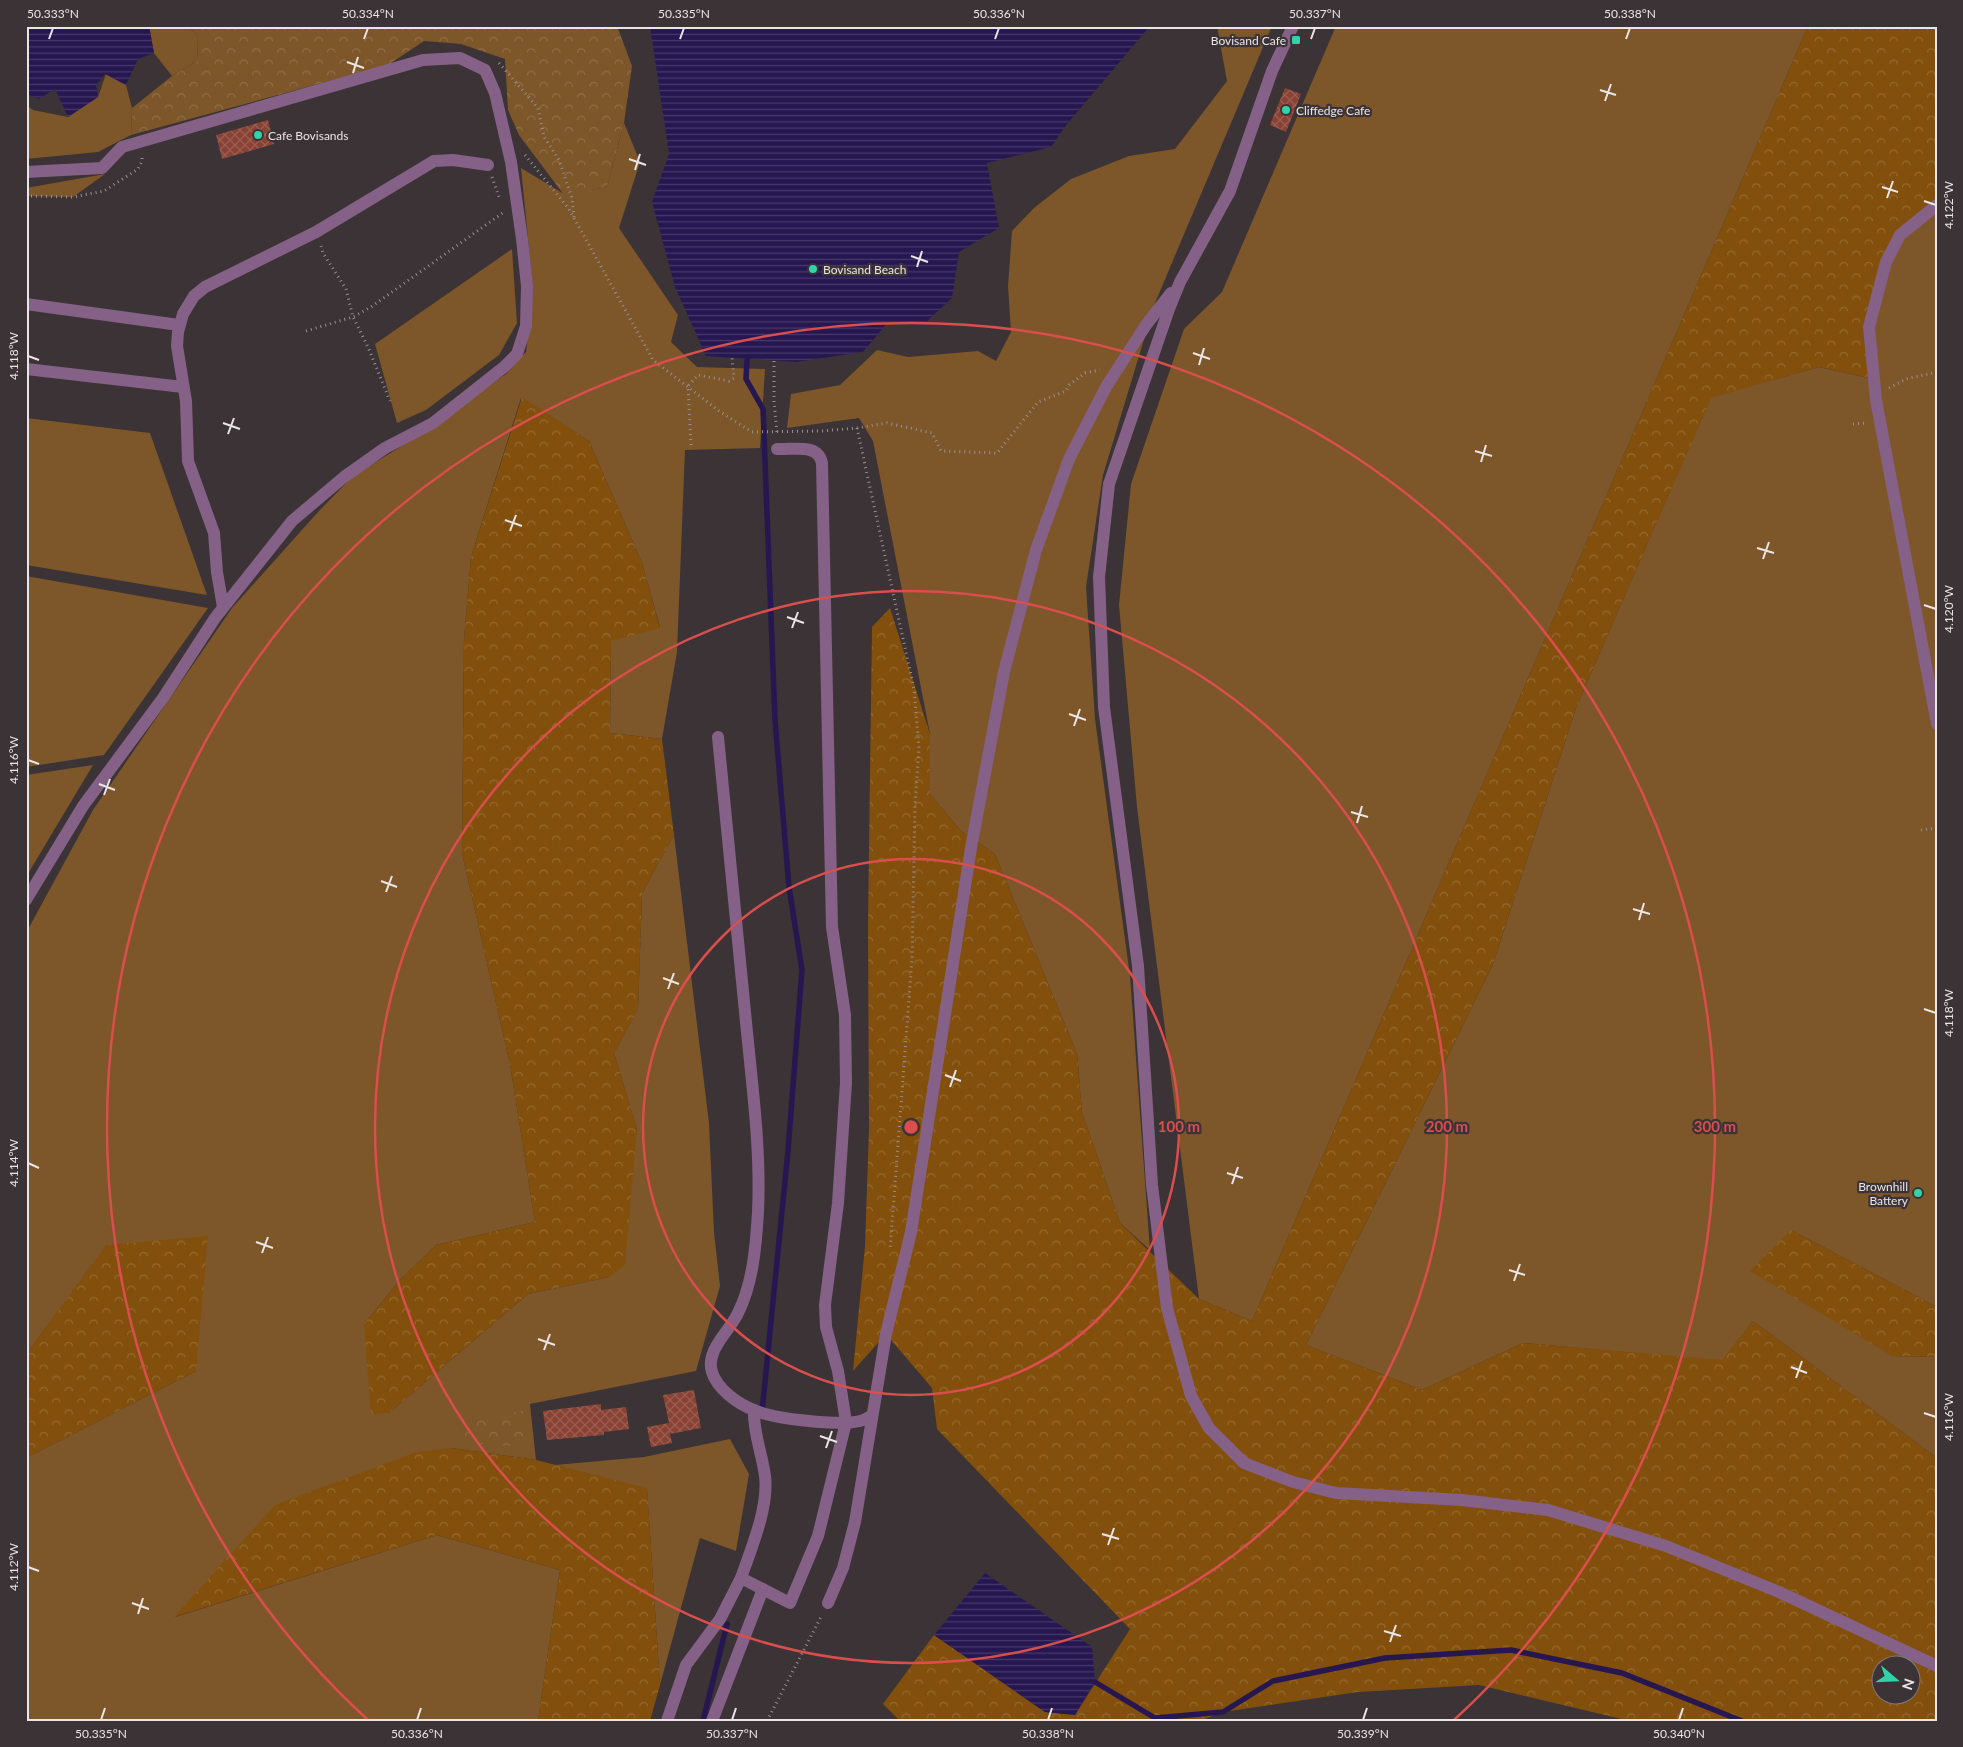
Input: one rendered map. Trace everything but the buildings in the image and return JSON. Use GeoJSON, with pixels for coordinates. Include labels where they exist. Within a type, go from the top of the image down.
{"type":"FeatureCollection","features":[{"type":"Feature","properties":{"kind":"street"},"geometry":{"type":"LineString","coordinates":[[1292,26],[1272,71],[1230,191],[1180,282],[1108,484],[1099,577],[1104,707],[1138,966],[1152,1185],[1167,1308],[1191,1396],[1209,1428],[1244,1463],[1293,1482],[1336,1493],[1462,1500],[1548,1510],[1666,1546],[1778,1592],[1937,1666]]}},
{"type":"Feature","properties":{"kind":"street"},"geometry":{"type":"LineString","coordinates":[[26,172],[102,168],[122,147],[423,60],[460,58],[484,70],[495,93],[511,162],[527,286],[526,326],[517,354],[504,367],[433,422],[385,448],[344,477],[292,521],[223,607],[163,698],[83,806],[26,900]]}},
{"type":"Feature","properties":{"kind":"street"},"geometry":{"type":"LineString","coordinates":[[223,607],[217,572],[214,533],[188,461],[187,417],[178,346],[180,325],[190,301],[205,287],[318,231],[434,161],[453,160],[488,165]]}},
{"type":"Feature","properties":{"kind":"street"},"geometry":{"type":"LineString","coordinates":[[1937,205],[1900,236],[1886,262],[1869,327],[1875,395],[1937,724]]}},
{"type":"Feature","properties":{"kind":"street"},"geometry":{"type":"LineString","coordinates":[[828,1603],[843,1568],[855,1522],[886,1334],[910,1232],[970,848],[1004,672],[1036,550],[1069,460],[1106,387],[1146,325],[1180,282]]}},
{"type":"Feature","properties":{"kind":"street"},"geometry":{"type":"LineString","coordinates":[[26,304],[180,325]]}},
{"type":"Feature","properties":{"kind":"street"},"geometry":{"type":"LineString","coordinates":[[26,368],[183,387]]}},
{"type":"Feature","properties":{"kind":"street"},"geometry":{"type":"LineString","coordinates":[[741,1578],[790,1603],[818,1536],[846,1422],[838,1371],[826,1327],[825,1305],[838,1203],[846,1083],[845,1015],[832,927],[822,463],[820,456],[815,452],[805,449],[778,448]]}},
{"type":"Feature","properties":{"kind":"street"},"geometry":{"type":"LineString","coordinates":[[718,738],[758,1172],[756,1238],[748,1289],[738,1315],[716,1346],[711,1367],[716,1381],[732,1398],[754,1410],[807,1421],[860,1421],[872,1416]]}},
{"type":"Feature","properties":{"kind":"street"},"geometry":{"type":"LineString","coordinates":[[666,1721],[686,1665],[720,1619],[741,1578],[761,1514],[765,1478],[753,1425],[754,1410]]}},
{"type":"Feature","properties":{"kind":"street"},"geometry":{"type":"LineString","coordinates":[[712,1721],[763,1589]]}},
{"type":"Feature","properties":{"kind":"path"},"geometry":{"type":"LineString","coordinates":[[484,70],[500,63],[538,108],[544,137],[559,160],[572,198],[574,221]]}},
{"type":"Feature","properties":{"kind":"path"},"geometry":{"type":"LineString","coordinates":[[524,154],[569,208],[574,221],[654,360],[719,410],[752,432],[857,428],[887,422],[932,433],[941,451],[997,452],[1038,402],[1066,391],[1085,373],[1100,370]]}},
{"type":"Feature","properties":{"kind":"path"},"geometry":{"type":"LineString","coordinates":[[306,331],[353,317],[371,307],[504,212],[488,165]]}},
{"type":"Feature","properties":{"kind":"path"},"geometry":{"type":"LineString","coordinates":[[26,196],[73,197],[104,191],[138,169]]}},
{"type":"Feature","properties":{"kind":"path"},"geometry":{"type":"LineString","coordinates":[[318,231],[323,253],[346,289],[353,317],[368,347],[390,401]]}},
{"type":"Feature","properties":{"kind":"path"},"geometry":{"type":"LineString","coordinates":[[691,445],[688,386],[698,375],[729,382],[734,378],[732,358]]}},
{"type":"Feature","properties":{"kind":"path"},"geometry":{"type":"LineString","coordinates":[[774,361],[774,402],[777,431]]}},
{"type":"Feature","properties":{"kind":"path"},"geometry":{"type":"LineString","coordinates":[[1875,395],[1906,379],[1937,372]]}},
{"type":"Feature","properties":{"kind":"path"},"geometry":{"type":"LineString","coordinates":[[857,428],[914,689],[919,748],[915,805],[912,959],[889,1254]]}},
{"type":"Feature","properties":{"kind":"path"},"geometry":{"type":"LineString","coordinates":[[1921,830],[1937,828]]}},
{"type":"Feature","properties":{"kind":"path"},"geometry":{"type":"LineString","coordinates":[[767,1721],[828,1603]]}},
{"type":"Feature","properties":{"kind":"green space"},"geometry":{"type":"Polygon","coordinates":[[[149,26],[187,26],[198,35],[197,61],[172,76],[154,53],[149,26]]]}},
{"type":"Feature","properties":{"kind":"green space"},"geometry":{"type":"Polygon","coordinates":[[[187,26],[617,26],[632,66],[624,123],[607,187],[564,195],[519,135],[508,110],[505,59],[461,44],[424,41],[388,65],[131,135],[132,108],[172,76],[197,61],[198,35],[187,26]]]}},
{"type":"Feature","properties":{"kind":"green space"},"geometry":{"type":"Polygon","coordinates":[[[1217,26],[1272,26],[1155,303],[1103,475],[1086,587],[1095,719],[1130,976],[1150,1250],[1120,1223],[1082,1112],[1077,1054],[995,854],[961,831],[930,794],[930,734],[873,441],[859,418],[787,428],[791,394],[840,385],[877,350],[908,357],[978,351],[996,361],[1011,332],[1008,286],[1012,231],[1034,208],[1071,179],[1129,156],[1175,149],[1227,81],[1217,26]]]}},
{"type":"Feature","properties":{"kind":"green space"},"geometry":{"type":"Polygon","coordinates":[[[1336,26],[1808,26],[1252,1321],[1199,1299],[1137,807],[1119,605],[1131,484],[1184,329],[1222,292],[1336,26]]]}},
{"type":"Feature","properties":{"kind":"green space"},"geometry":{"type":"Polygon","coordinates":[[[1808,26],[1937,26],[1937,205],[1900,236],[1869,327],[1873,379],[1819,367],[1711,398],[1576,708],[1493,964],[1306,1345],[1422,1390],[1523,1343],[1722,1360],[1753,1321],[1937,1458],[1937,1721],[1630,1721],[1479,1685],[1358,1692],[1223,1712],[1199,1721],[900,1721],[883,1704],[934,1635],[1045,1712],[1075,1715],[1130,1629],[937,1429],[932,1388],[886,1334],[853,1371],[865,1246],[869,1128],[868,924],[872,627],[890,608],[930,734],[930,794],[961,831],[995,854],[1077,1054],[1082,1112],[1120,1223],[1199,1299],[1252,1321],[1808,26]]]}},
{"type":"Feature","properties":{"kind":"green space"},"geometry":{"type":"Polygon","coordinates":[[[106,74],[126,85],[132,108],[131,135],[98,152],[26,159],[26,105],[33,110],[68,117],[98,97],[106,74]]]}},
{"type":"Feature","properties":{"kind":"green space"},"geometry":{"type":"Polygon","coordinates":[[[624,123],[640,162],[619,228],[678,315],[671,342],[697,367],[765,369],[760,448],[685,450],[677,652],[662,739],[610,733],[611,640],[660,627],[642,563],[589,441],[521,398],[471,557],[464,640],[462,853],[510,1064],[535,1222],[436,1245],[398,1282],[364,1324],[389,1413],[528,1294],[609,1277],[637,1130],[614,1053],[638,1009],[642,893],[674,835],[709,1123],[714,1232],[720,1286],[696,1371],[530,1404],[536,1460],[451,1448],[175,1617],[437,1535],[560,1570],[538,1721],[26,1721],[26,1458],[196,1371],[106,1246],[26,1355],[26,933],[93,810],[232,608],[352,477],[408,442],[506,374],[526,352],[533,289],[521,168],[564,194],[607,187],[624,123]]]}},
{"type":"Feature","properties":{"kind":"green space"},"geometry":{"type":"Polygon","coordinates":[[[105,174],[73,197],[26,196],[26,188],[105,174]]]}},
{"type":"Feature","properties":{"kind":"green space"},"geometry":{"type":"Polygon","coordinates":[[[1937,206],[1937,1307],[1791,1230],[1892,1356],[1937,1357],[1937,1458],[1753,1321],[1722,1361],[1523,1343],[1422,1390],[1306,1345],[1493,964],[1576,708],[1711,397],[1819,367],[1873,379],[1869,327],[1900,235],[1937,206]]]}},
{"type":"Feature","properties":{"kind":"green space"},"geometry":{"type":"Polygon","coordinates":[[[512,249],[517,323],[499,355],[426,410],[397,423],[375,344],[512,249]]]}},
{"type":"Feature","properties":{"kind":"green space"},"geometry":{"type":"Polygon","coordinates":[[[522,397],[589,441],[642,563],[660,628],[611,641],[610,733],[662,739],[674,835],[642,893],[638,1010],[614,1053],[637,1130],[625,1265],[609,1277],[528,1294],[389,1413],[371,1414],[364,1324],[398,1282],[436,1245],[535,1222],[510,1064],[462,853],[464,640],[471,557],[522,397]]]}},
{"type":"Feature","properties":{"kind":"green space"},"geometry":{"type":"Polygon","coordinates":[[[26,418],[150,433],[207,595],[26,565],[26,418]]]}},
{"type":"Feature","properties":{"kind":"green space"},"geometry":{"type":"Polygon","coordinates":[[[26,576],[208,608],[104,755],[26,767],[26,576]]]}},
{"type":"Feature","properties":{"kind":"green space"},"geometry":{"type":"Polygon","coordinates":[[[93,765],[26,877],[26,775],[93,765]]]}},
{"type":"Feature","properties":{"kind":"green space"},"geometry":{"type":"Polygon","coordinates":[[[1791,1230],[1937,1307],[1937,1357],[1892,1356],[1750,1271],[1791,1230]]]}},
{"type":"Feature","properties":{"kind":"green space"},"geometry":{"type":"Polygon","coordinates":[[[208,1236],[196,1371],[26,1458],[26,1355],[106,1245],[208,1236]]]}},
{"type":"Feature","properties":{"kind":"green space"},"geometry":{"type":"Polygon","coordinates":[[[525,1410],[529,1444],[513,1446],[466,1443],[463,1423],[525,1410]]]}},
{"type":"Feature","properties":{"kind":"green space"},"geometry":{"type":"Polygon","coordinates":[[[730,1439],[749,1474],[736,1551],[700,1538],[660,1685],[647,1489],[555,1465],[644,1457],[730,1439]]]}},
{"type":"Feature","properties":{"kind":"green space"},"geometry":{"type":"Polygon","coordinates":[[[451,1448],[536,1460],[647,1488],[660,1685],[650,1721],[538,1721],[560,1570],[437,1535],[174,1617],[275,1505],[416,1452],[451,1448]]]}},
{"type":"Feature","properties":{"kind":"shaded area"},"geometry":{"type":"Polygon","coordinates":[[[26,26],[149,26],[154,53],[138,59],[126,85],[105,74],[96,85],[98,97],[68,117],[55,89],[39,99],[26,94],[26,26]]]}},
{"type":"Feature","properties":{"kind":"shaded area"},"geometry":{"type":"Polygon","coordinates":[[[650,26],[1150,26],[1067,124],[1051,147],[987,163],[999,228],[959,252],[952,298],[925,323],[889,321],[863,352],[796,362],[706,356],[675,287],[652,202],[669,154],[650,26]]]}},
{"type":"Feature","properties":{"kind":"shaded area"},"geometry":{"type":"Polygon","coordinates":[[[985,1573],[1092,1647],[1095,1682],[1075,1715],[1045,1712],[934,1635],[985,1573]]]}},
{"type":"Feature","properties":{"kind":"waterway"},"geometry":{"type":"LineString","coordinates":[[747,359],[746,379],[763,409],[775,720],[789,887],[802,970],[788,1151],[762,1412]]}},
{"type":"Feature","properties":{"kind":"waterway"},"geometry":{"type":"LineString","coordinates":[[703,1721],[727,1624]]}},
{"type":"Feature","properties":{"kind":"waterway"},"geometry":{"type":"LineString","coordinates":[[1095,1682],[1155,1718],[1223,1712],[1273,1681],[1385,1658],[1511,1650],[1622,1673],[1742,1721]]}},
{"type":"Feature","properties":{"kind":"place","name":"Bovisand Cafe"},"geometry":{"type":"Point","coordinates":[1296,40]}},
{"type":"Feature","properties":{"kind":"place","name":"Cliffedge Cafe"},"geometry":{"type":"Point","coordinates":[1286,110]}},
{"type":"Feature","properties":{"kind":"place","name":"Cafe Bovisands"},"geometry":{"type":"Point","coordinates":[258,135]}},
{"type":"Feature","properties":{"kind":"place","name":"Bovisand Beach"},"geometry":{"type":"Point","coordinates":[813,269]}},
{"type":"Feature","properties":{"kind":"place","name":"Brownhill Battery"},"geometry":{"type":"Point","coordinates":[1918,1193]}}]}
